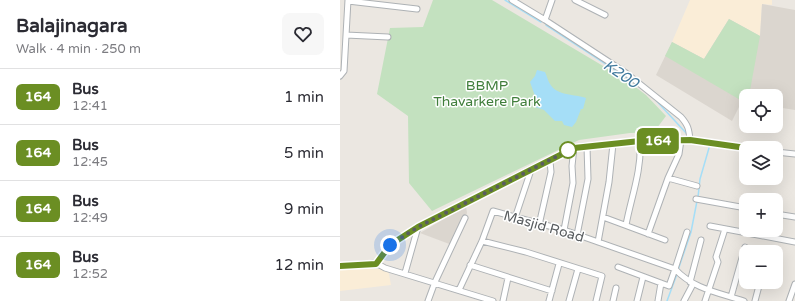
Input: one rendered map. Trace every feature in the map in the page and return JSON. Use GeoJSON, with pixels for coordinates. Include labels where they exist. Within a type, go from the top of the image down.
{"type":"FeatureCollection","features":[{"type":"Feature","properties":{"kind":"street"},"geometry":{"type":"LineString","coordinates":[[512,0],[521,2],[545,20],[626,74],[687,124],[689,128],[690,140]]}},
{"type":"Feature","properties":{"kind":"street"},"geometry":{"type":"LineString","coordinates":[[545,20],[552,0]]}},
{"type":"Feature","properties":{"kind":"street"},"geometry":{"type":"LineString","coordinates":[[575,0],[605,15]]}},
{"type":"Feature","properties":{"kind":"street"},"geometry":{"type":"LineString","coordinates":[[340,76],[344,70],[348,1],[417,9]]}},
{"type":"Feature","properties":{"kind":"street"},"geometry":{"type":"LineString","coordinates":[[346,34],[388,37]]}},
{"type":"Feature","properties":{"kind":"street"},"geometry":{"type":"LineString","coordinates":[[648,234],[668,178],[679,154],[681,140]]}},
{"type":"Feature","properties":{"kind":"street"},"geometry":{"type":"LineString","coordinates":[[376,264],[390,245],[418,227],[574,148],[640,141],[681,140],[739,147]]}},
{"type":"Feature","properties":{"kind":"street"},"geometry":{"type":"LineString","coordinates":[[626,225],[637,176],[640,157],[640,141]]}},
{"type":"Feature","properties":{"kind":"street"},"geometry":{"type":"LineString","coordinates":[[598,242],[609,182],[613,144]]}},
{"type":"Feature","properties":{"kind":"street"},"geometry":{"type":"LineString","coordinates":[[577,235],[588,179],[587,146]]}},
{"type":"Feature","properties":{"kind":"street"},"geometry":{"type":"LineString","coordinates":[[564,230],[573,183],[572,166],[574,148]]}},
{"type":"Feature","properties":{"kind":"street"},"geometry":{"type":"LineString","coordinates":[[783,153],[795,154]]}},
{"type":"Feature","properties":{"kind":"street"},"geometry":{"type":"LineString","coordinates":[[539,224],[551,172],[550,160]]}},
{"type":"Feature","properties":{"kind":"street"},"geometry":{"type":"LineString","coordinates":[[515,218],[531,170]]}},
{"type":"Feature","properties":{"kind":"street"},"geometry":{"type":"LineString","coordinates":[[668,178],[697,186]]}},
{"type":"Feature","properties":{"kind":"street"},"geometry":{"type":"LineString","coordinates":[[696,198],[739,207]]}},
{"type":"Feature","properties":{"kind":"street","name":"Masjid Road"},"geometry":{"type":"LineString","coordinates":[[460,290],[482,241],[493,211],[564,230],[675,269]]}},
{"type":"Feature","properties":{"kind":"street"},"geometry":{"type":"LineString","coordinates":[[783,215],[795,217]]}},
{"type":"Feature","properties":{"kind":"street"},"geometry":{"type":"LineString","coordinates":[[603,217],[665,240]]}},
{"type":"Feature","properties":{"kind":"street"},"geometry":{"type":"LineString","coordinates":[[428,301],[435,282],[465,218]]}},
{"type":"Feature","properties":{"kind":"street"},"geometry":{"type":"LineString","coordinates":[[710,226],[795,242]]}},
{"type":"Feature","properties":{"kind":"street"},"geometry":{"type":"LineString","coordinates":[[405,273],[418,227]]}},
{"type":"Feature","properties":{"kind":"street"},"geometry":{"type":"LineString","coordinates":[[705,301],[718,262],[716,257],[725,229]]}},
{"type":"Feature","properties":{"kind":"street"},"geometry":{"type":"LineString","coordinates":[[618,267],[669,286],[687,232]]}},
{"type":"Feature","properties":{"kind":"street"},"geometry":{"type":"LineString","coordinates":[[684,301],[692,283],[701,240]]}},
{"type":"Feature","properties":{"kind":"street"},"geometry":{"type":"LineString","coordinates":[[482,241],[526,252],[559,264],[602,276],[596,301]]}},
{"type":"Feature","properties":{"kind":"street"},"geometry":{"type":"LineString","coordinates":[[340,266],[376,264],[493,301]]}},
{"type":"Feature","properties":{"kind":"street"},"geometry":{"type":"LineString","coordinates":[[549,301],[559,264]]}},
{"type":"Feature","properties":{"kind":"street"},"geometry":{"type":"LineString","coordinates":[[470,265],[552,291]]}},
{"type":"Feature","properties":{"kind":"street"},"geometry":{"type":"LineString","coordinates":[[728,298],[739,265]]}},
{"type":"Feature","properties":{"kind":"street"},"geometry":{"type":"LineString","coordinates":[[569,301],[578,269]]}},
{"type":"Feature","properties":{"kind":"street"},"geometry":{"type":"LineString","coordinates":[[675,269],[692,283],[728,298],[744,301]]}},
{"type":"Feature","properties":{"kind":"street"},"geometry":{"type":"LineString","coordinates":[[637,301],[643,277]]}},
{"type":"Feature","properties":{"kind":"street"},"geometry":{"type":"LineString","coordinates":[[503,301],[508,278]]}},
{"type":"Feature","properties":{"kind":"street"},"geometry":{"type":"LineString","coordinates":[[658,301],[661,283]]}},
{"type":"Feature","properties":{"kind":"street"},"geometry":{"type":"LineString","coordinates":[[789,301],[795,287]]}},
{"type":"Feature","properties":{"kind":"street"},"geometry":{"type":"LineString","coordinates":[[614,301],[616,288]]}},
{"type":"Feature","properties":{"kind":"street"},"geometry":{"type":"LineString","coordinates":[[755,301],[758,289]]}},
{"type":"Feature","properties":{"kind":"shaded area"},"geometry":{"type":"Polygon","coordinates":[[[690,0],[772,0],[772,5],[762,4],[760,36],[729,19],[704,59],[672,42],[690,0]]]}},
{"type":"Feature","properties":{"kind":"shaded area"},"geometry":{"type":"Polygon","coordinates":[[[762,4],[795,10],[795,110],[783,108],[783,89],[739,89],[739,107],[732,121],[656,75],[672,42],[704,59],[729,19],[760,36],[762,4]]]}},
{"type":"Feature","properties":{"kind":"shaded area"},"geometry":{"type":"Polygon","coordinates":[[[466,206],[467,213],[452,245],[420,233],[466,206]]]}},
{"type":"Feature","properties":{"kind":"shaded area"},"geometry":{"type":"Polygon","coordinates":[[[340,269],[388,269],[391,285],[340,291],[340,269]]]}},
{"type":"Feature","properties":{"kind":"green space","name":"BBMP Thavarkere Park"},"geometry":{"type":"Polygon","coordinates":[[[433,0],[492,0],[625,79],[646,95],[666,116],[654,132],[630,133],[579,140],[432,211],[409,183],[408,116],[377,94],[390,28],[423,27],[433,0]]]}},
{"type":"Feature","properties":{"kind":"green space"},"geometry":{"type":"Polygon","coordinates":[[[729,19],[760,36],[750,89],[739,89],[739,99],[665,56],[672,42],[704,59],[729,19]]]}},
{"type":"Feature","properties":{"kind":"water"},"geometry":{"type":"Polygon","coordinates":[[[537,70],[545,72],[550,84],[557,91],[586,98],[583,109],[581,109],[576,122],[572,127],[564,125],[562,121],[555,121],[544,110],[535,107],[533,103],[535,96],[530,82],[535,76],[537,70]]]}},
{"type":"Feature","properties":{"kind":"waterway","name":"K200"},"geometry":{"type":"LineString","coordinates":[[505,0],[541,22]]}},
{"type":"Feature","properties":{"kind":"waterway","name":"K200"},"geometry":{"type":"LineString","coordinates":[[546,25],[638,85]]}},
{"type":"Feature","properties":{"kind":"waterway","name":"K200"},"geometry":{"type":"LineString","coordinates":[[652,96],[687,134]]}},
{"type":"Feature","properties":{"kind":"waterway","name":"K200"},"geometry":{"type":"LineString","coordinates":[[698,197],[700,179],[709,148]]}},
{"type":"Feature","properties":{"kind":"waterway","name":"K200"},"geometry":{"type":"LineString","coordinates":[[678,270],[691,232],[697,201]]}},
{"type":"Feature","properties":{"kind":"waterway","name":"K200"},"geometry":{"type":"LineString","coordinates":[[667,301],[677,274]]}},
{"type":"Feature","properties":{"kind":"bus line","name":"164"},"geometry":{"type":"LineString","coordinates":[[340,266],[376,264],[390,245],[418,227],[574,148],[640,141],[690,140],[739,147]]}},
{"type":"Feature","properties":{"kind":"route"},"geometry":{"type":"LineString","coordinates":[[390,245],[418,227],[568,150]]}}]}
